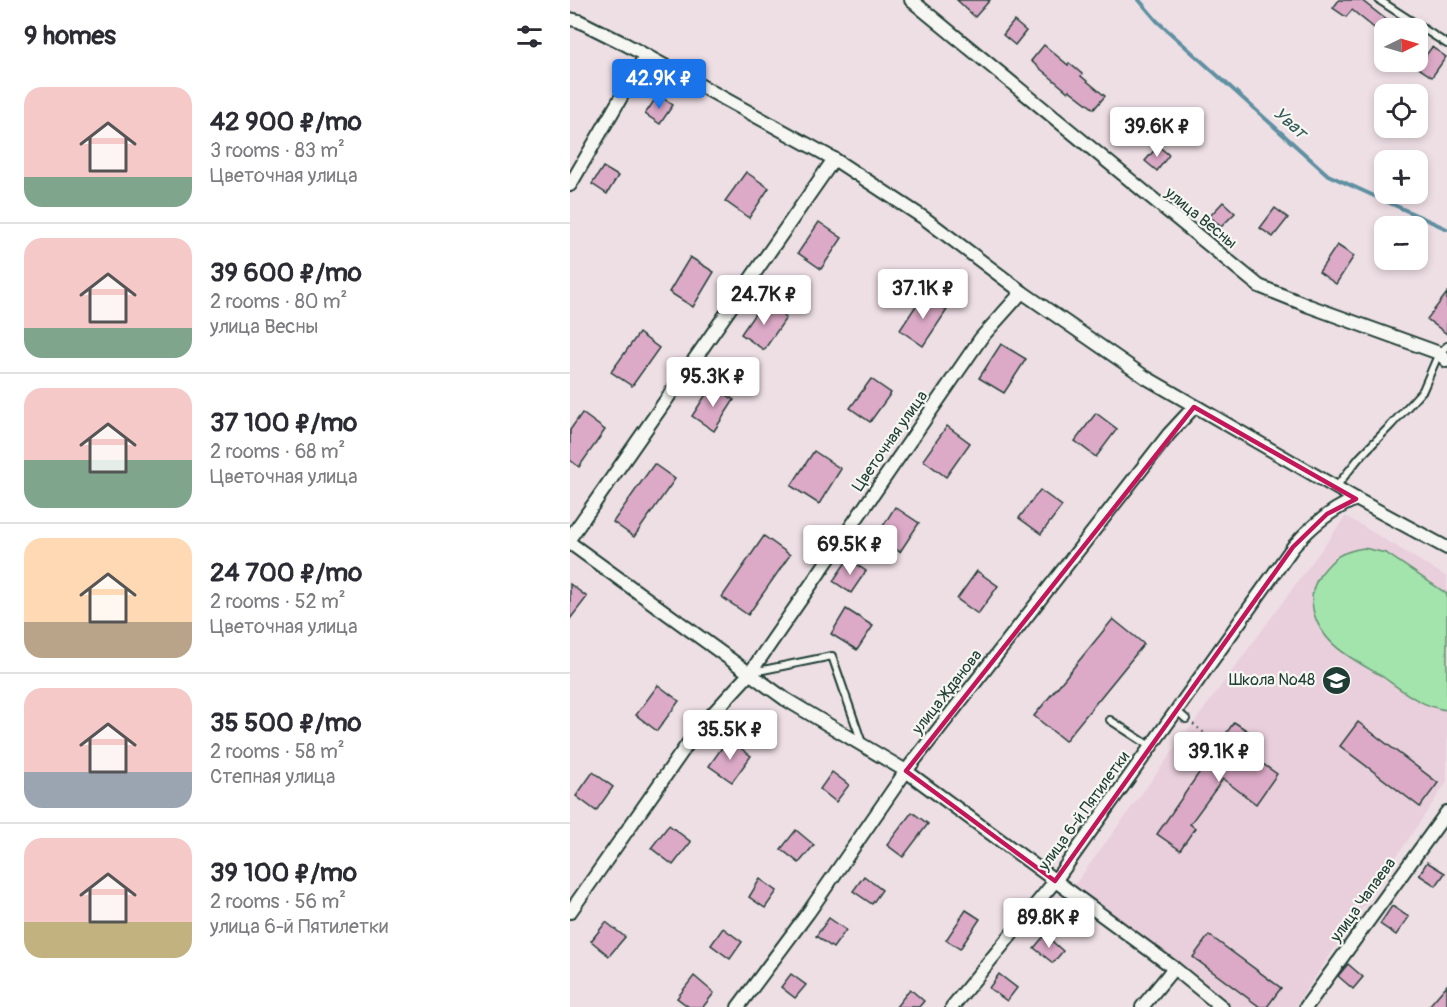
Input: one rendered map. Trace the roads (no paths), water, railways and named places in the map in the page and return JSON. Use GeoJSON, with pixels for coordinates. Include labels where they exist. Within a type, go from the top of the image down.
{"type":"FeatureCollection","features":[{"type":"Feature","properties":{"kind":"street","name":"улица Весны"},"geometry":{"type":"LineString","coordinates":[[911,0],[1259,286],[1309,306],[1445,353]]}},
{"type":"Feature","properties":{"kind":"street"},"geometry":{"type":"LineString","coordinates":[[570,19],[579,21],[834,159],[924,218],[1022,292],[1145,377],[1336,488],[1447,548]]}},
{"type":"Feature","properties":{"kind":"street"},"geometry":{"type":"LineString","coordinates":[[570,184],[645,56]]}},
{"type":"Feature","properties":{"kind":"street"},"geometry":{"type":"LineString","coordinates":[[570,538],[834,159]]}},
{"type":"Feature","properties":{"kind":"street","name":"Цветочная улица"},"geometry":{"type":"LineString","coordinates":[[570,912],[696,732],[750,673],[981,338],[1022,292]]}},
{"type":"Feature","properties":{"kind":"street","name":"улица Жданова"},"geometry":{"type":"LineString","coordinates":[[738,1007],[808,913],[906,771],[1169,434],[1194,407]]}},
{"type":"Feature","properties":{"kind":"street","name":"улица 6-й Пятилетки"},"geometry":{"type":"LineString","coordinates":[[952,1007],[1055,881],[1151,747],[1181,715],[1293,547],[1327,514],[1356,499]]}},
{"type":"Feature","properties":{"kind":"street"},"geometry":{"type":"LineString","coordinates":[[570,543],[785,699],[906,771],[1174,968],[1222,1007]]}},
{"type":"Feature","properties":{"kind":"street","name":"улица Чапаева"},"geometry":{"type":"LineString","coordinates":[[1306,1007],[1447,813]]}},
{"type":"Feature","properties":{"kind":"street"},"geometry":{"type":"LineString","coordinates":[[1142,1007],[1174,968]]}},
{"type":"Feature","properties":{"kind":"lane"},"geometry":{"type":"LineString","coordinates":[[1379,0],[1447,44]]}},
{"type":"Feature","properties":{"kind":"lane"},"geometry":{"type":"LineString","coordinates":[[1336,488],[1359,458],[1422,390],[1445,353]]}},
{"type":"Feature","properties":{"kind":"lane"},"geometry":{"type":"LineString","coordinates":[[750,673],[832,656],[863,746]]}},
{"type":"Feature","properties":{"kind":"lane"},"geometry":{"type":"LineString","coordinates":[[1110,720],[1151,747]]}},
{"type":"Feature","properties":{"kind":"waterway","name":"Уват"},"geometry":{"type":"LineString","coordinates":[[1139,0],[1157,21],[1328,175],[1447,229]]}},
{"type":"Feature","properties":{"kind":"place","name":"Школа №48"},"geometry":{"type":"Point","coordinates":[1336,680]}}]}
